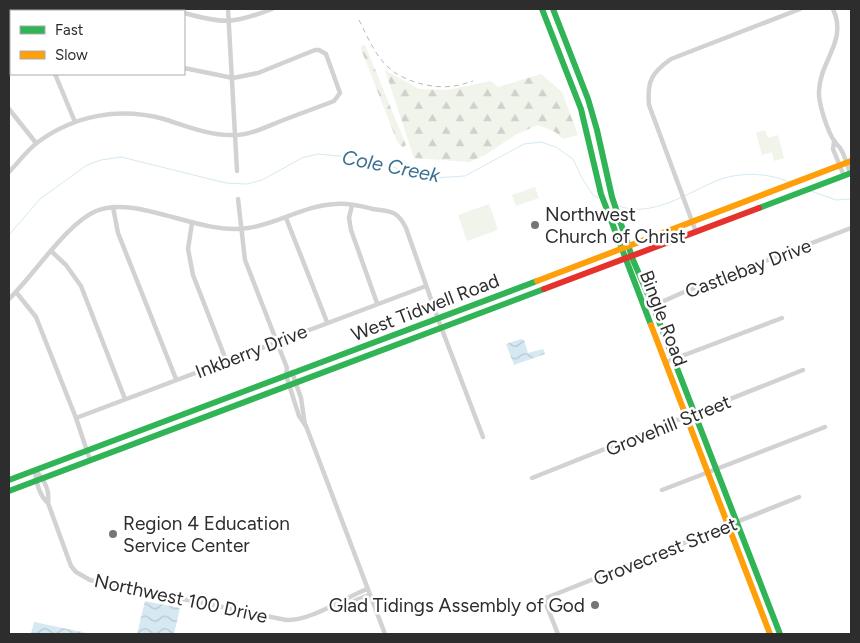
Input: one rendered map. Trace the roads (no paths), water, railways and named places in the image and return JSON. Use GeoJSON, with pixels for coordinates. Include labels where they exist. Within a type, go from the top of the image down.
{"type":"FeatureCollection","features":[{"type":"Feature","properties":{"kind":"main road","name":"Bingle Road"},"geometry":{"type":"LineString","coordinates":[[542,9],[570,76],[585,120],[599,186],[607,211],[728,526],[775,634]]}},
{"type":"Feature","properties":{"kind":"main road","name":"Bingle Road"},"geometry":{"type":"LineString","coordinates":[[553,9],[594,121],[602,160],[618,217],[716,468],[775,634]]}},
{"type":"Feature","properties":{"kind":"main road"},"geometry":{"type":"LineString","coordinates":[[570,76],[578,73]]}},
{"type":"Feature","properties":{"kind":"main road"},"geometry":{"type":"LineString","coordinates":[[594,162],[602,160]]}},
{"type":"Feature","properties":{"kind":"main road","name":"West Tidwell Road"},"geometry":{"type":"LineString","coordinates":[[9,480],[188,413],[289,372],[438,319],[846,163]]}},
{"type":"Feature","properties":{"kind":"main road","name":"West Tidwell Road"},"geometry":{"type":"LineString","coordinates":[[9,491],[849,174]]}},
{"type":"Feature","properties":{"kind":"main road"},"geometry":{"type":"LineString","coordinates":[[738,205],[742,214]]}},
{"type":"Feature","properties":{"kind":"main road"},"geometry":{"type":"LineString","coordinates":[[554,275],[558,284]]}},
{"type":"Feature","properties":{"kind":"main road"},"geometry":{"type":"LineString","coordinates":[[505,293],[509,302]]}},
{"type":"Feature","properties":{"kind":"main road"},"geometry":{"type":"LineString","coordinates":[[188,413],[192,422]]}},
{"type":"Feature","properties":{"kind":"street"},"geometry":{"type":"LineString","coordinates":[[228,9],[237,171]]}},
{"type":"Feature","properties":{"kind":"street"},"geometry":{"type":"LineString","coordinates":[[185,13],[212,20],[229,21],[249,18],[272,9]]}},
{"type":"Feature","properties":{"kind":"street"},"geometry":{"type":"LineString","coordinates":[[696,232],[649,106],[648,89],[652,76],[671,59],[800,9]]}},
{"type":"Feature","properties":{"kind":"street"},"geometry":{"type":"LineString","coordinates":[[834,9],[838,29],[836,42],[820,82],[818,92],[834,142],[840,146],[849,174]]}},
{"type":"Feature","properties":{"kind":"street"},"geometry":{"type":"LineString","coordinates":[[9,172],[36,143],[53,132],[96,115],[144,114],[219,135],[235,135],[255,131],[334,101],[340,93],[326,54],[319,50],[258,72],[233,78],[185,68]]}},
{"type":"Feature","properties":{"kind":"street"},"geometry":{"type":"LineString","coordinates":[[56,75],[75,122]]}},
{"type":"Feature","properties":{"kind":"street"},"geometry":{"type":"LineString","coordinates":[[9,109],[36,143]]}},
{"type":"Feature","properties":{"kind":"street"},"geometry":{"type":"LineString","coordinates":[[238,199],[245,260],[289,372],[299,416],[306,426],[385,634]]}},
{"type":"Feature","properties":{"kind":"street"},"geometry":{"type":"LineString","coordinates":[[9,299],[81,220],[97,211],[113,207],[132,207],[214,228],[240,229],[266,225],[310,209],[335,204],[391,212],[399,215],[406,228],[441,328],[483,437]]}},
{"type":"Feature","properties":{"kind":"street"},"geometry":{"type":"LineString","coordinates":[[352,205],[349,218],[351,230],[377,303]]}},
{"type":"Feature","properties":{"kind":"street"},"geometry":{"type":"LineString","coordinates":[[113,207],[118,233],[176,379]]}},
{"type":"Feature","properties":{"kind":"street"},"geometry":{"type":"LineString","coordinates":[[286,218],[327,322]]}},
{"type":"Feature","properties":{"kind":"street"},"geometry":{"type":"LineString","coordinates":[[192,223],[188,249],[193,275],[226,360]]}},
{"type":"Feature","properties":{"kind":"street","name":"Castlebay Drive"},"geometry":{"type":"LineString","coordinates":[[646,309],[684,292],[851,228]]}},
{"type":"Feature","properties":{"kind":"street"},"geometry":{"type":"LineString","coordinates":[[52,251],[66,265],[82,286],[125,399]]}},
{"type":"Feature","properties":{"kind":"street","name":"Inkberry Drive"},"geometry":{"type":"LineString","coordinates":[[76,418],[426,286]]}},
{"type":"Feature","properties":{"kind":"street"},"geometry":{"type":"LineString","coordinates":[[16,292],[36,317],[76,418],[90,460]]}},
{"type":"Feature","properties":{"kind":"street"},"geometry":{"type":"LineString","coordinates":[[666,362],[782,318]]}},
{"type":"Feature","properties":{"kind":"street","name":"Grovehill Street"},"geometry":{"type":"LineString","coordinates":[[532,478],[803,370]]}},
{"type":"Feature","properties":{"kind":"street"},"geometry":{"type":"LineString","coordinates":[[662,490],[825,427]]}},
{"type":"Feature","properties":{"kind":"street","name":"Northwest 100 Drive"},"geometry":{"type":"LineString","coordinates":[[35,470],[39,479],[42,498],[48,503],[71,566],[76,572],[90,580],[283,620],[297,620],[367,589]]}},
{"type":"Feature","properties":{"kind":"street","name":"Grovecrest Street"},"geometry":{"type":"LineString","coordinates":[[531,604],[799,497]]}},
{"type":"Feature","properties":{"kind":"street","name":"Northwest 100 Drive"},"geometry":{"type":"LineString","coordinates":[[331,606],[346,604],[369,594]]}},
{"type":"Feature","properties":{"kind":"street"},"geometry":{"type":"LineString","coordinates":[[544,598],[558,634]]}},
{"type":"Feature","properties":{"kind":"water"},"geometry":{"type":"Polygon","coordinates":[[[521,339],[524,340],[528,353],[543,349],[545,354],[514,365],[506,344],[521,339]]]}},
{"type":"Feature","properties":{"kind":"water"},"geometry":{"type":"Polygon","coordinates":[[[145,601],[180,608],[174,634],[137,634],[145,601]]]}},
{"type":"Feature","properties":{"kind":"water"},"geometry":{"type":"Polygon","coordinates":[[[34,622],[92,634],[31,634],[34,622]]]}},
{"type":"Feature","properties":{"kind":"waterway","name":"Cole Creek"},"geometry":{"type":"LineString","coordinates":[[9,235],[40,199],[87,165],[101,160],[121,157],[226,183],[247,184],[262,180],[302,158],[318,154],[360,158],[432,178],[465,176],[524,144],[541,142],[556,147],[573,159],[593,195],[599,198]]}},
{"type":"Feature","properties":{"kind":"waterway","name":"Cole Creek"},"geometry":{"type":"LineString","coordinates":[[619,206],[632,209],[658,206],[721,179],[738,175],[764,175],[789,182]]}},
{"type":"Feature","properties":{"kind":"waterway","name":"Cole Creek"},"geometry":{"type":"LineString","coordinates":[[811,191],[836,200],[851,199]]}},
{"type":"Feature","properties":{"kind":"railway"},"geometry":{"type":"LineString","coordinates":[[359,20],[378,55],[388,67],[400,76],[415,82],[439,87],[457,86],[473,81]]}},
{"type":"Feature","properties":{"kind":"place","name":"Northwest Church of Christ"},"geometry":{"type":"Point","coordinates":[535,225]}},
{"type":"Feature","properties":{"kind":"place","name":"Region 4 Education Service Center"},"geometry":{"type":"Point","coordinates":[113,534]}},
{"type":"Feature","properties":{"kind":"place","name":"Glad Tidings Assembly of God"},"geometry":{"type":"Point","coordinates":[595,605]}}]}
